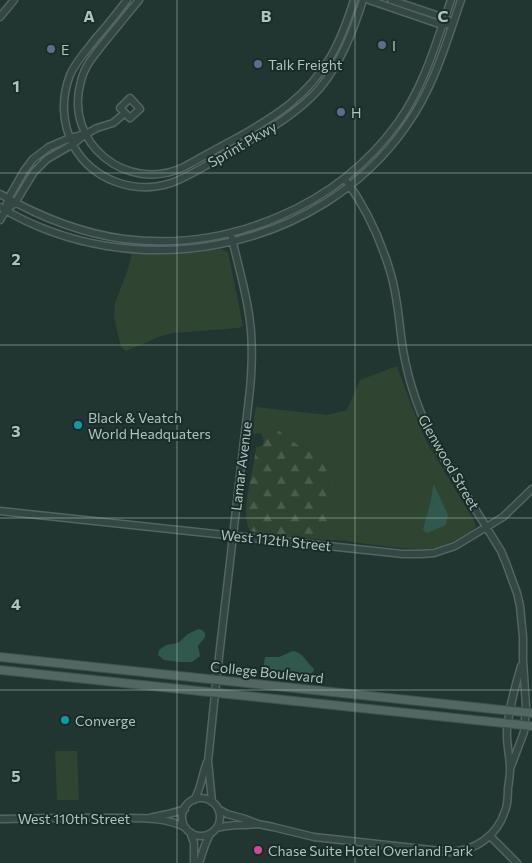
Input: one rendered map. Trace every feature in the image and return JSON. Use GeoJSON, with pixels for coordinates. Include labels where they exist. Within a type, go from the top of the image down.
{"type":"FeatureCollection","features":[{"type":"Feature","properties":{"kind":"main road","name":"College Boulevard"},"geometry":{"type":"LineString","coordinates":[[0,657],[528,713]]}},
{"type":"Feature","properties":{"kind":"main road","name":"College Boulevard"},"geometry":{"type":"LineString","coordinates":[[0,670],[528,725]]}},
{"type":"Feature","properties":{"kind":"street"},"geometry":{"type":"LineString","coordinates":[[0,17],[14,0]]}},
{"type":"Feature","properties":{"kind":"street","name":"Sprint Pkwy"},"geometry":{"type":"LineString","coordinates":[[127,0],[84,53],[71,74],[64,104],[65,119],[70,138],[82,158],[102,176],[121,184],[135,187],[163,185],[178,180],[276,126],[300,108],[320,87],[335,67],[349,39],[363,0]]}},
{"type":"Feature","properties":{"kind":"street","name":"Sprint Pkwy"},"geometry":{"type":"LineString","coordinates":[[139,0],[92,58],[82,77],[78,111],[86,134],[104,158],[116,166],[131,172],[155,175],[184,167],[285,109],[302,94],[320,73],[331,56],[341,36],[354,0]]}},
{"type":"Feature","properties":{"kind":"street"},"geometry":{"type":"LineString","coordinates":[[368,0],[442,25],[453,23]]}},
{"type":"Feature","properties":{"kind":"street"},"geometry":{"type":"LineString","coordinates":[[391,0],[445,18],[453,23]]}},
{"type":"Feature","properties":{"kind":"street"},"geometry":{"type":"LineString","coordinates":[[0,194],[45,216],[95,234],[148,241],[173,241],[231,233],[292,211],[318,198],[345,179],[377,149],[387,136],[419,88],[451,0]]}},
{"type":"Feature","properties":{"kind":"street"},"geometry":{"type":"LineString","coordinates":[[3,209],[52,232],[80,240],[135,249],[171,250],[233,242],[274,229],[297,219],[324,204],[350,186],[386,153],[407,126],[436,72],[461,0]]}},
{"type":"Feature","properties":{"kind":"street"},"geometry":{"type":"LineString","coordinates":[[3,209],[15,203],[34,172],[54,154],[96,128],[113,123],[125,113]]}},
{"type":"Feature","properties":{"kind":"street"},"geometry":{"type":"LineString","coordinates":[[0,220],[8,199],[33,159],[43,151],[70,138],[86,134]]}},
{"type":"Feature","properties":{"kind":"street","name":"Glenwood Street"},"geometry":{"type":"LineString","coordinates":[[345,179],[370,220],[390,272],[408,374],[419,410],[437,447],[486,527],[506,564],[517,593],[522,625],[528,725],[510,769]]}},
{"type":"Feature","properties":{"kind":"street","name":"Lamar Avenue"},"geometry":{"type":"LineString","coordinates":[[212,802],[208,761],[214,693],[252,362],[250,322],[231,233]]}},
{"type":"Feature","properties":{"kind":"street","name":"West 112th Street"},"geometry":{"type":"LineString","coordinates":[[0,511],[403,554],[422,554],[446,549],[462,542],[503,517],[532,489]]}},
{"type":"Feature","properties":{"kind":"street","name":"Glenwood Street"},"geometry":{"type":"LineString","coordinates":[[490,836],[505,812],[510,769],[508,723],[523,660]]}},
{"type":"Feature","properties":{"kind":"street","name":"Lamar Avenue"},"geometry":{"type":"LineString","coordinates":[[194,800],[208,761]]}},
{"type":"Feature","properties":{"kind":"street"},"geometry":{"type":"LineString","coordinates":[[194,863],[194,843],[182,817],[187,805],[194,800],[204,799],[212,802],[218,809],[227,814],[258,824],[328,839],[450,852],[476,846],[490,836],[517,863]]}},
{"type":"Feature","properties":{"kind":"street","name":"West 110th Street"},"geometry":{"type":"LineString","coordinates":[[148,818],[185,809]]}},
{"type":"Feature","properties":{"kind":"street"},"geometry":{"type":"LineString","coordinates":[[217,828],[220,817],[218,809]]}},
{"type":"Feature","properties":{"kind":"street","name":"West 110th Street"},"geometry":{"type":"LineString","coordinates":[[0,819],[148,818],[175,823],[188,830]]}},
{"type":"Feature","properties":{"kind":"street"},"geometry":{"type":"LineString","coordinates":[[199,863],[210,834],[217,828],[230,825],[258,824]]}},
{"type":"Feature","properties":{"kind":"street"},"geometry":{"type":"LineString","coordinates":[[188,830],[199,836],[210,834]]}},
{"type":"Feature","properties":{"kind":"green space"},"geometry":{"type":"Polygon","coordinates":[[[222,249],[228,252],[243,326],[173,333],[126,351],[121,347],[114,316],[115,303],[132,254],[166,254],[222,249]]]}},
{"type":"Feature","properties":{"kind":"green space"},"geometry":{"type":"Polygon","coordinates":[[[397,366],[426,441],[476,526],[456,540],[437,547],[420,550],[327,540],[332,526],[313,451],[303,449],[266,422],[261,433],[251,434],[256,407],[327,415],[347,410],[360,380],[397,366]]]}},
{"type":"Feature","properties":{"kind":"green space"},"geometry":{"type":"Polygon","coordinates":[[[266,421],[303,449],[313,451],[333,460],[332,526],[327,540],[270,535],[250,531],[246,513],[248,490],[256,447],[262,446],[264,441],[261,433],[266,421]]]}},
{"type":"Feature","properties":{"kind":"green space"},"geometry":{"type":"Polygon","coordinates":[[[55,751],[77,751],[79,800],[57,800],[55,751]]]}},
{"type":"Feature","properties":{"kind":"shaded area"},"geometry":{"type":"Polygon","coordinates":[[[434,485],[448,515],[444,526],[427,533],[423,529],[434,485]]]}},
{"type":"Feature","properties":{"kind":"shaded area"},"geometry":{"type":"Polygon","coordinates":[[[198,629],[205,633],[205,637],[198,646],[200,656],[192,662],[164,660],[158,655],[159,650],[166,645],[178,643],[188,634],[198,629]]]}},
{"type":"Feature","properties":{"kind":"shaded area"},"geometry":{"type":"Polygon","coordinates":[[[293,651],[300,653],[305,658],[314,669],[312,673],[305,675],[265,672],[263,670],[265,657],[279,657],[293,651]]]}},
{"type":"Feature","properties":{"kind":"place","name":"I"},"geometry":{"type":"Point","coordinates":[382,45]}},
{"type":"Feature","properties":{"kind":"place","name":"E"},"geometry":{"type":"Point","coordinates":[51,49]}},
{"type":"Feature","properties":{"kind":"place","name":"Talk Freight"},"geometry":{"type":"Point","coordinates":[258,64]}},
{"type":"Feature","properties":{"kind":"place","name":"H"},"geometry":{"type":"Point","coordinates":[341,112]}},
{"type":"Feature","properties":{"kind":"place","name":"Black & Veatch World Headquaters"},"geometry":{"type":"Point","coordinates":[78,425]}},
{"type":"Feature","properties":{"kind":"place","name":"Converge"},"geometry":{"type":"Point","coordinates":[65,720]}},
{"type":"Feature","properties":{"kind":"place","name":"Chase Suite Hotel Overland Park"},"geometry":{"type":"Point","coordinates":[258,850]}}]}
